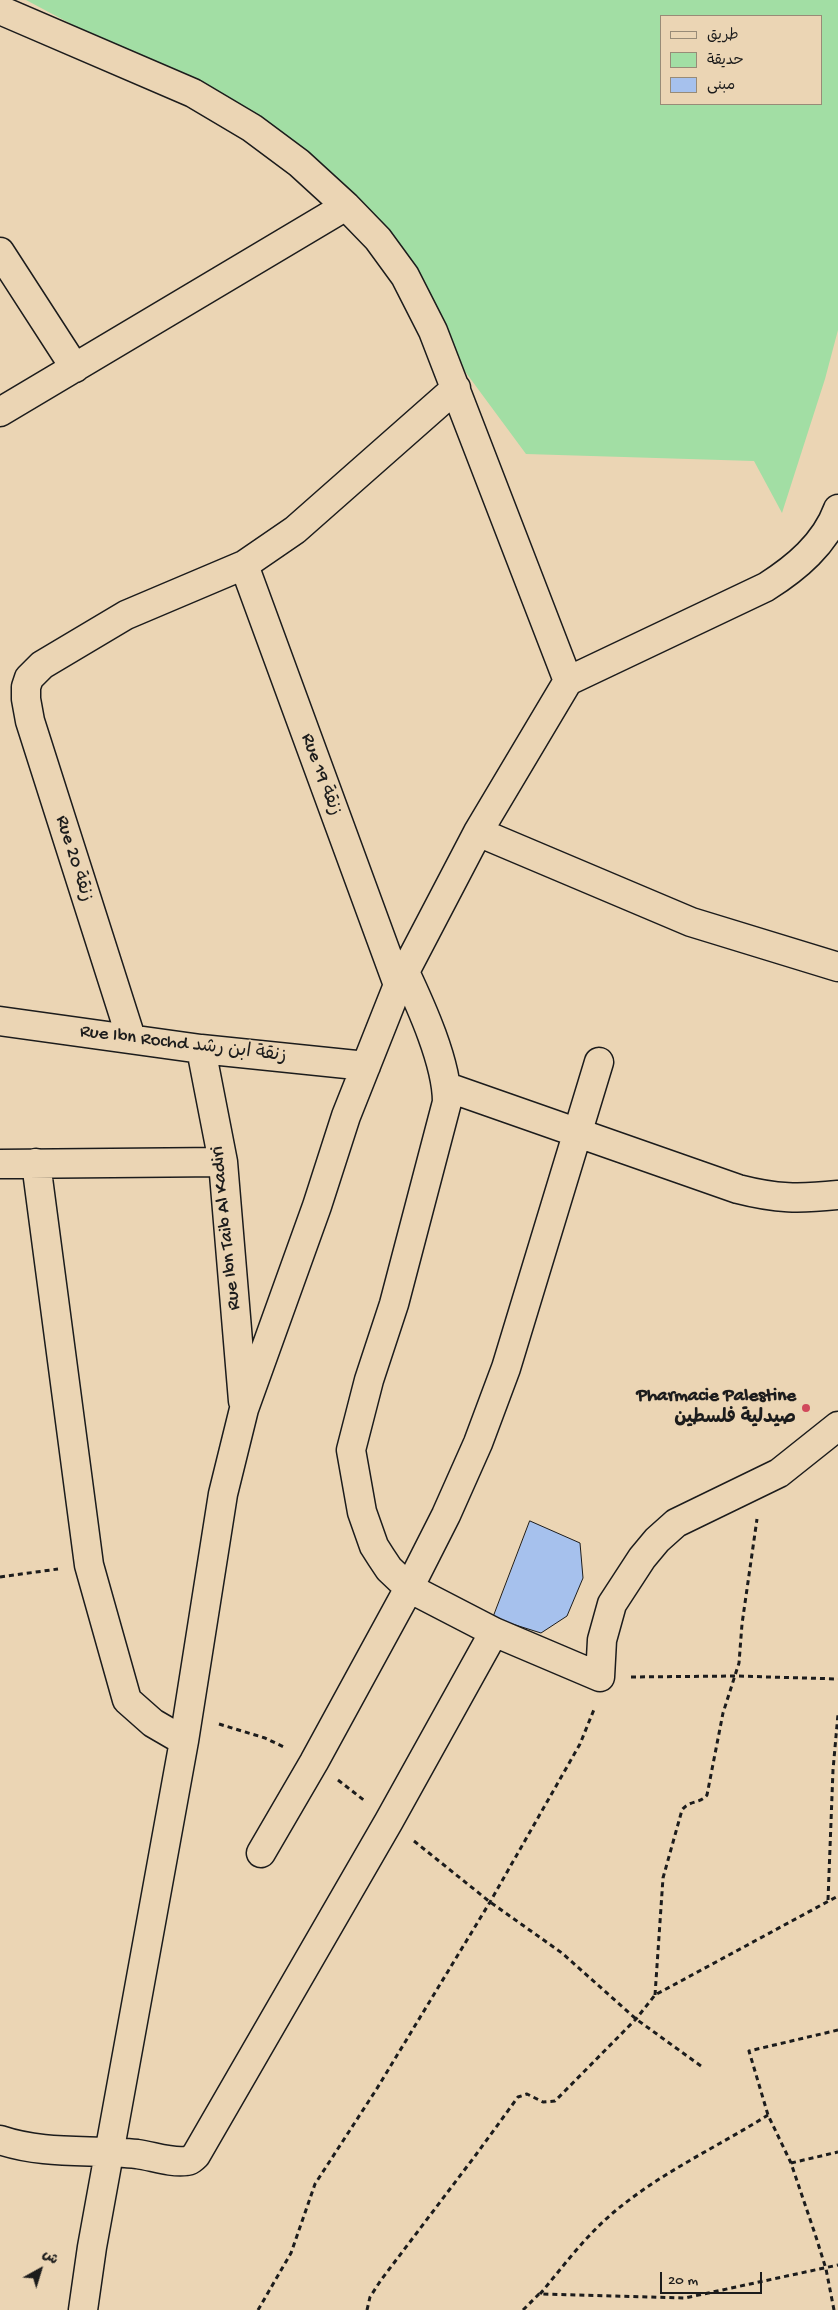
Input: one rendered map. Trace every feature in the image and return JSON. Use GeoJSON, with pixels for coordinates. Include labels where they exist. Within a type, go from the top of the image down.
{"type":"FeatureCollection","features":[{"type":"Feature","properties":{"kind":"street"},"geometry":{"type":"LineString","coordinates":[[0,10],[193,93],[252,128],[299,163],[346,206],[378,239],[405,276],[433,331],[568,681]]}},
{"type":"Feature","properties":{"kind":"street"},"geometry":{"type":"LineString","coordinates":[[0,412],[346,206]]}},
{"type":"Feature","properties":{"kind":"street"},"geometry":{"type":"LineString","coordinates":[[0,252],[75,368]]}},
{"type":"Feature","properties":{"kind":"street"},"geometry":{"type":"LineString","coordinates":[[244,565],[295,530],[456,388]]}},
{"type":"Feature","properties":{"kind":"street"},"geometry":{"type":"LineString","coordinates":[[83,2310],[185,1728],[223,1494],[244,1410],[317,1206],[346,1116],[401,978],[478,832],[568,681],[777,580],[796,567],[815,546],[832,522],[838,509]]}},
{"type":"Feature","properties":{"kind":"street","name":"Rue 20 زنقة"},"geometry":{"type":"LineString","coordinates":[[130,1038],[30,721],[26,700],[29,678],[49,659],[95,631],[134,612],[244,565]]}},
{"type":"Feature","properties":{"kind":"street","name":"Rue 19 زنقة"},"geometry":{"type":"LineString","coordinates":[[244,565],[401,978],[431,1035],[447,1087]]}},
{"type":"Feature","properties":{"kind":"street"},"geometry":{"type":"LineString","coordinates":[[478,832],[691,922],[838,967]]}},
{"type":"Feature","properties":{"kind":"street","name":"Rue Ibn Rochd زنقة ابن رشد"},"geometry":{"type":"LineString","coordinates":[[0,1021],[201,1049],[366,1066]]}},
{"type":"Feature","properties":{"kind":"street","name":"Rue Ibn Taib Al Kadiri"},"geometry":{"type":"LineString","coordinates":[[201,1049],[223,1162],[244,1410]]}},
{"type":"Feature","properties":{"kind":"street"},"geometry":{"type":"LineString","coordinates":[[261,1854],[314,1762],[409,1588],[446,1515],[474,1452],[506,1368],[599,1062]]}},
{"type":"Feature","properties":{"kind":"street"},"geometry":{"type":"LineString","coordinates":[[838,1195],[809,1199],[757,1194],[447,1087],[447,1102],[436,1146],[394,1304],[369,1380],[351,1450],[362,1512],[374,1546],[389,1569],[409,1588],[494,1632],[600,1677],[602,1640],[612,1604],[642,1558],[676,1523],[763,1482],[779,1472],[838,1426]]}},
{"type":"Feature","properties":{"kind":"street"},"geometry":{"type":"LineString","coordinates":[[0,1164],[223,1162]]}},
{"type":"Feature","properties":{"kind":"street"},"geometry":{"type":"LineString","coordinates":[[36,1163],[89,1566],[127,1700],[153,1723],[185,1728]]}},
{"type":"Feature","properties":{"kind":"street"},"geometry":{"type":"LineString","coordinates":[[0,2140],[23,2147],[44,2150],[137,2154],[179,2161],[190,2160],[196,2156],[389,1821],[494,1632]]}},
{"type":"Feature","properties":{"kind":"path"},"geometry":{"type":"LineString","coordinates":[[655,1995],[663,1878],[668,1853],[684,1807],[687,1804],[703,1800],[707,1795],[723,1713],[740,1663],[742,1624],[763,1482]]}},
{"type":"Feature","properties":{"kind":"path"},"geometry":{"type":"LineString","coordinates":[[0,1577],[89,1566]]}},
{"type":"Feature","properties":{"kind":"path"},"geometry":{"type":"LineString","coordinates":[[258,2310],[291,2253],[315,2184],[376,2090],[490,1902],[580,1744],[596,1704],[600,1677],[736,1676],[838,1679]]}},
{"type":"Feature","properties":{"kind":"path"},"geometry":{"type":"LineString","coordinates":[[828,1900],[833,1770],[838,1714]]}},
{"type":"Feature","properties":{"kind":"path"},"geometry":{"type":"LineString","coordinates":[[185,1728],[265,1738],[314,1762],[490,1902],[562,1953],[636,2019],[701,2066]]}},
{"type":"Feature","properties":{"kind":"path"},"geometry":{"type":"LineString","coordinates":[[367,2310],[370,2298],[381,2280],[518,2097],[527,2094],[545,2103],[558,2099],[636,2019],[655,1995],[838,1896]]}},
{"type":"Feature","properties":{"kind":"path"},"geometry":{"type":"LineString","coordinates":[[834,2310],[826,2269],[791,2163],[768,2115],[749,2051],[838,2030]]}},
{"type":"Feature","properties":{"kind":"path"},"geometry":{"type":"LineString","coordinates":[[523,2310],[606,2218],[678,2167],[768,2115]]}},
{"type":"Feature","properties":{"kind":"path"},"geometry":{"type":"LineString","coordinates":[[791,2163],[838,2152]]}},
{"type":"Feature","properties":{"kind":"path"},"geometry":{"type":"LineString","coordinates":[[539,2294],[685,2298],[838,2265]]}},
{"type":"Feature","properties":{"kind":"green space"},"geometry":{"type":"Polygon","coordinates":[[[26,0],[838,0],[838,330],[825,379],[782,513],[754,461],[526,454],[297,144],[26,0]]]}},
{"type":"Feature","properties":{"kind":"building"},"geometry":{"type":"Polygon","coordinates":[[[530,1521],[580,1543],[583,1578],[567,1616],[541,1633],[493,1618],[530,1521]]]}},
{"type":"Feature","properties":{"kind":"place","name":"Pharmacie Palestine صيدلية فلسطين"},"geometry":{"type":"Point","coordinates":[806,1408]}}]}
